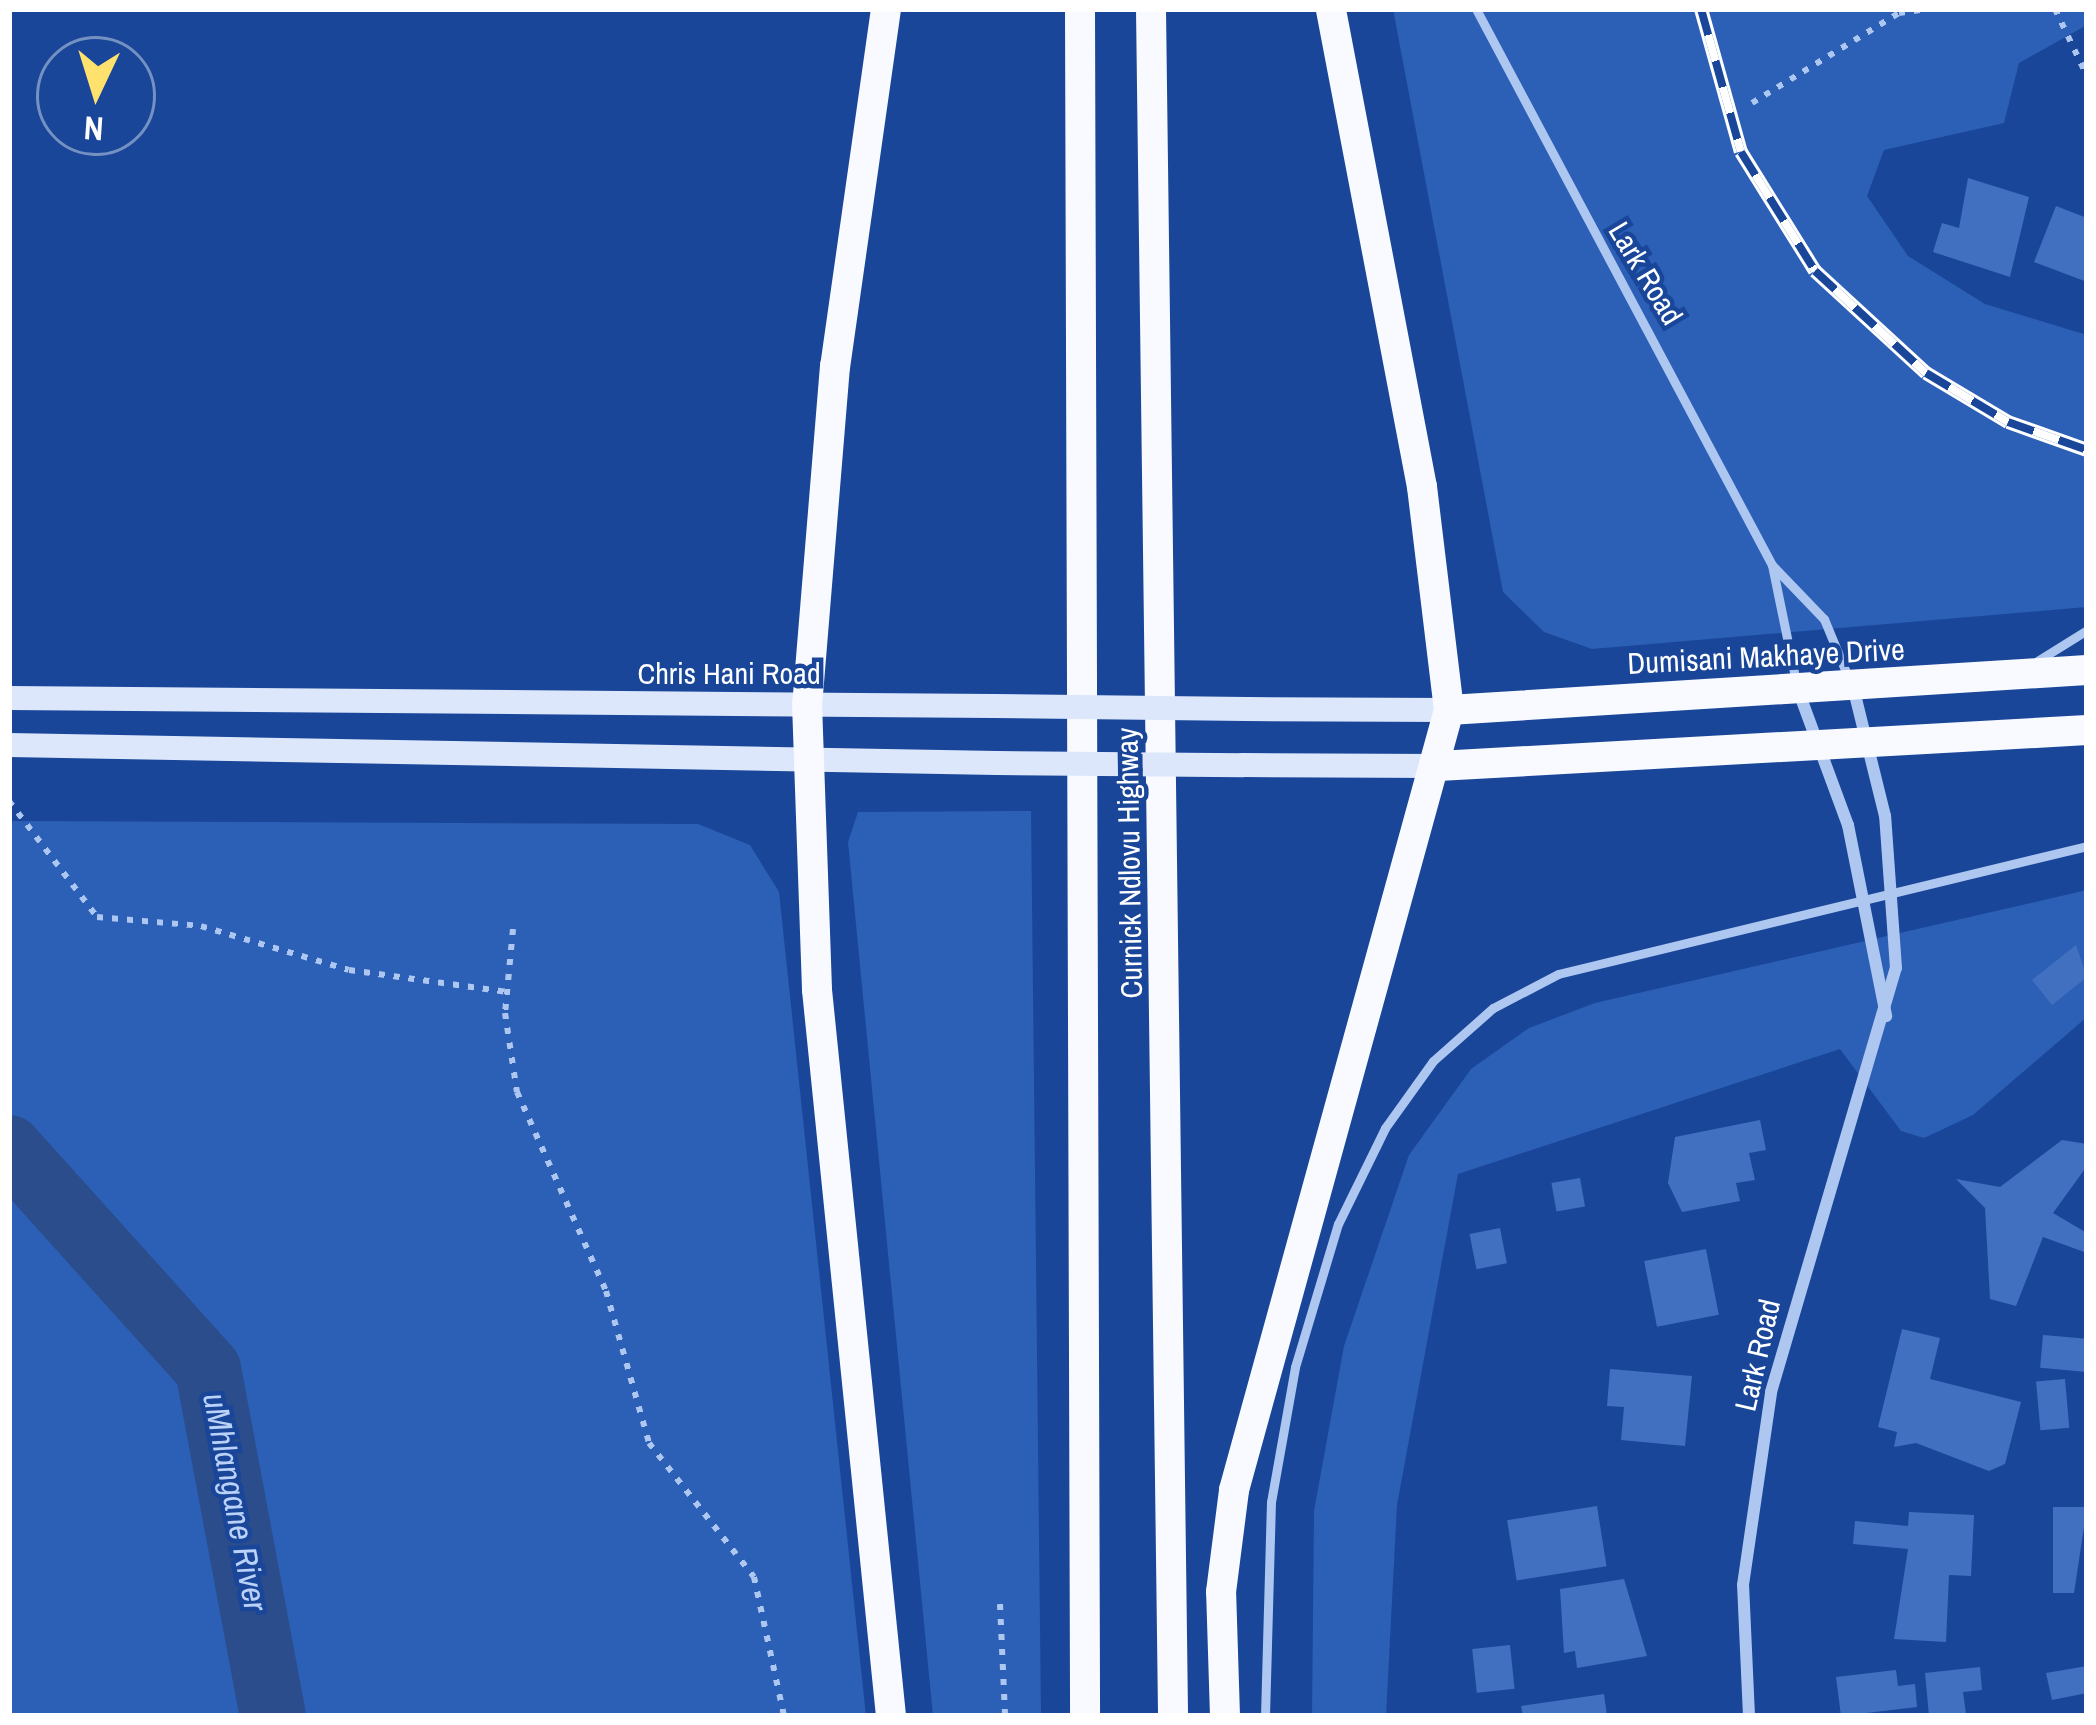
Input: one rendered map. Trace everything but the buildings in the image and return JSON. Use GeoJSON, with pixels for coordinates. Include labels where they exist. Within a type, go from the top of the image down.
{"type":"FeatureCollection","features":[{"type":"Feature","properties":{"kind":"main road"},"geometry":{"type":"LineString","coordinates":[[886,9],[835,366],[807,703],[817,990],[891,1716]]}},
{"type":"Feature","properties":{"kind":"main road","name":"Curnick Ndlovu Highway"},"geometry":{"type":"LineString","coordinates":[[1080,9],[1085,1716]]}},
{"type":"Feature","properties":{"kind":"main road","name":"Curnick Ndlovu Highway"},"geometry":{"type":"LineString","coordinates":[[1151,9],[1173,1716]]}},
{"type":"Feature","properties":{"kind":"main road"},"geometry":{"type":"LineString","coordinates":[[1225,1716],[1220,1592],[1239,1470],[1438,766],[1449,710],[1423,487],[1331,9]]}},
{"type":"Feature","properties":{"kind":"main road","name":"Dumisani Makhaye Drive"},"geometry":{"type":"LineString","coordinates":[[1449,710],[2087,670]]}},
{"type":"Feature","properties":{"kind":"main road","name":"Chris Hani Road"},"geometry":{"type":"LineString","coordinates":[[9,698],[1449,710]]}},
{"type":"Feature","properties":{"kind":"main road"},"geometry":{"type":"LineString","coordinates":[[9,745],[808,761],[1438,766],[1816,750],[2087,730]]}},
{"type":"Feature","properties":{"kind":"street","name":"Lark Road"},"geometry":{"type":"LineString","coordinates":[[1749,1716],[1743,1585],[1771,1393],[1887,1017],[1895,892],[1870,746],[1853,687]]}},
{"type":"Feature","properties":{"kind":"street","name":"Lark Road"},"geometry":{"type":"LineString","coordinates":[[1798,690],[1864,899],[1887,1017]]}},
{"type":"Feature","properties":{"kind":"lane","name":"Lark Road"},"geometry":{"type":"LineString","coordinates":[[1476,9],[1772,565],[1824,619],[1853,687]]}},
{"type":"Feature","properties":{"kind":"lane","name":"Lark Road"},"geometry":{"type":"LineString","coordinates":[[1772,565],[1798,690]]}},
{"type":"Feature","properties":{"kind":"lane"},"geometry":{"type":"LineString","coordinates":[[2014,676],[2087,630]]}},
{"type":"Feature","properties":{"kind":"lane"},"geometry":{"type":"LineString","coordinates":[[1265,1716],[1271,1502],[1295,1367],[1338,1224],[1406,1094],[1493,1008],[1558,974],[2087,846]]}},
{"type":"Feature","properties":{"kind":"path"},"geometry":{"type":"LineString","coordinates":[[1752,103],[1899,13],[1926,9]]}},
{"type":"Feature","properties":{"kind":"path"},"geometry":{"type":"LineString","coordinates":[[2055,9],[2087,76]]}},
{"type":"Feature","properties":{"kind":"path"},"geometry":{"type":"LineString","coordinates":[[9,801],[97,917],[201,926],[349,970],[507,992]]}},
{"type":"Feature","properties":{"kind":"path"},"geometry":{"type":"LineString","coordinates":[[513,929],[507,992],[517,1092],[606,1291],[649,1443],[754,1577],[784,1716]]}},
{"type":"Feature","properties":{"kind":"path"},"geometry":{"type":"LineString","coordinates":[[1000,1604],[1005,1716]]}},
{"type":"Feature","properties":{"kind":"shaded area"},"geometry":{"type":"Polygon","coordinates":[[[1393,9],[2087,9],[2087,25],[2019,63],[2004,123],[1884,150],[1867,196],[1908,256],[1985,304],[2087,335],[2087,607],[1592,649],[1544,632],[1503,592],[1393,9]]]}},
{"type":"Feature","properties":{"kind":"shaded area"},"geometry":{"type":"Polygon","coordinates":[[[1031,811],[1041,1716],[933,1716],[848,842],[858,812],[1031,811]]]}},
{"type":"Feature","properties":{"kind":"shaded area"},"geometry":{"type":"Polygon","coordinates":[[[9,821],[698,824],[750,845],[779,892],[866,1716],[9,1716],[9,821]]]}},
{"type":"Feature","properties":{"kind":"shaded area"},"geometry":{"type":"Polygon","coordinates":[[[2087,890],[2087,1017],[1973,1115],[1924,1138],[1901,1131],[1840,1049],[1458,1174],[1397,1505],[1386,1716],[1312,1716],[1314,1511],[1344,1346],[1409,1155],[1471,1069],[1529,1028],[1595,1003],[2087,890]]]}},
{"type":"Feature","properties":{"kind":"waterway","name":"uMhlangane River"},"geometry":{"type":"LineString","coordinates":[[9,1148],[208,1369],[273,1716]]}},
{"type":"Feature","properties":{"kind":"railway"},"geometry":{"type":"LineString","coordinates":[[1701,9],[1741,152],[1815,271],[1926,373],[2008,422],[2087,450]]}}]}
